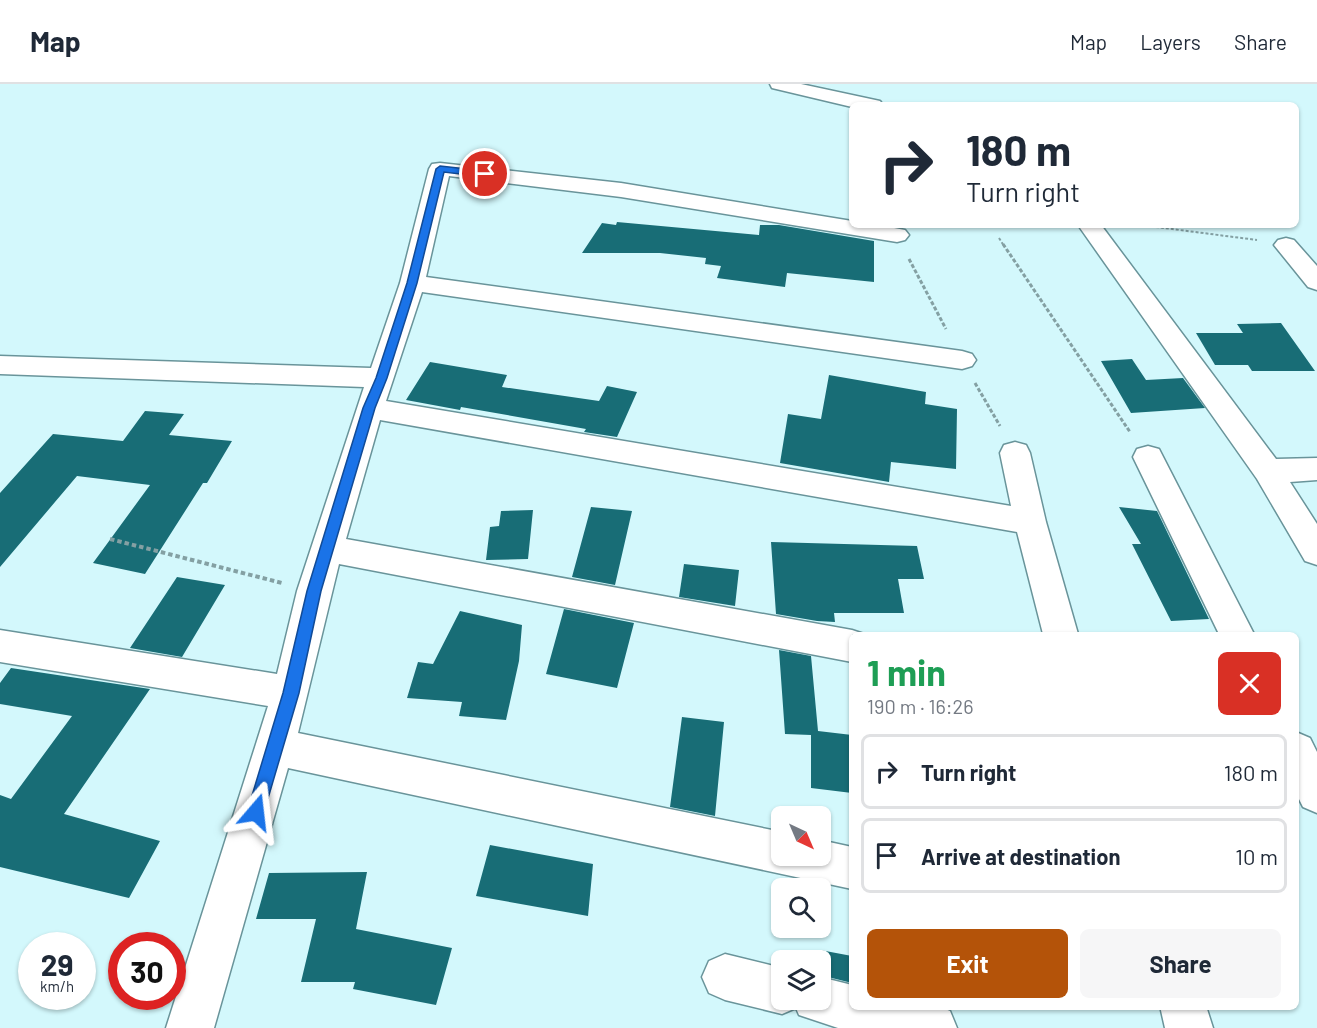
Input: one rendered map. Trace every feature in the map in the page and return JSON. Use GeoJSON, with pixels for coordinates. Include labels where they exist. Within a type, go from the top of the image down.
{"type":"FeatureCollection","features":[{"type":"Feature","properties":{"kind":"street"},"geometry":{"type":"LineString","coordinates":[[780,84],[856,102]]}},
{"type":"Feature","properties":{"kind":"street"},"geometry":{"type":"LineString","coordinates":[[190,1028],[291,693],[314,591],[369,408],[412,283],[440,169],[621,190],[849,227]]}},
{"type":"Feature","properties":{"kind":"street"},"geometry":{"type":"LineString","coordinates":[[854,228],[897,235]]}},
{"type":"Feature","properties":{"kind":"street"},"geometry":{"type":"LineString","coordinates":[[1091,228],[1268,471],[1317,552]]}},
{"type":"Feature","properties":{"kind":"street"},"geometry":{"type":"LineString","coordinates":[[1286,245],[1317,282]]}},
{"type":"Feature","properties":{"kind":"street"},"geometry":{"type":"LineString","coordinates":[[412,283],[962,360]]}},
{"type":"Feature","properties":{"kind":"street"},"geometry":{"type":"LineString","coordinates":[[0,365],[381,378]]}},
{"type":"Feature","properties":{"kind":"street"},"geometry":{"type":"LineString","coordinates":[[369,408],[1030,522]]}},
{"type":"Feature","properties":{"kind":"street"},"geometry":{"type":"LineString","coordinates":[[1015,453],[1030,522],[1059,632]]}},
{"type":"Feature","properties":{"kind":"street"},"geometry":{"type":"LineString","coordinates":[[1148,457],[1236,632]]}},
{"type":"Feature","properties":{"kind":"street"},"geometry":{"type":"LineString","coordinates":[[1268,471],[1317,469]]}},
{"type":"Feature","properties":{"kind":"street"},"geometry":{"type":"LineString","coordinates":[[328,549],[849,645]]}},
{"type":"Feature","properties":{"kind":"street"},"geometry":{"type":"LineString","coordinates":[[0,646],[291,693]]}},
{"type":"Feature","properties":{"kind":"street"},"geometry":{"type":"LineString","coordinates":[[275,747],[771,851]]}},
{"type":"Feature","properties":{"kind":"street"},"geometry":{"type":"LineString","coordinates":[[1299,758],[1317,793]]}},
{"type":"Feature","properties":{"kind":"street"},"geometry":{"type":"LineString","coordinates":[[831,864],[849,867]]}},
{"type":"Feature","properties":{"kind":"street"},"geometry":{"type":"LineString","coordinates":[[725,976],[771,988]]}},
{"type":"Feature","properties":{"kind":"street"},"geometry":{"type":"LineString","coordinates":[[831,1003],[849,1007]]}},
{"type":"Feature","properties":{"kind":"street"},"geometry":{"type":"LineString","coordinates":[[860,1010],[933,1028]]}},
{"type":"Feature","properties":{"kind":"street"},"geometry":{"type":"LineString","coordinates":[[1184,1010],[1189,1028]]}},
{"type":"Feature","properties":{"kind":"path"},"geometry":{"type":"LineString","coordinates":[[1169,228],[1286,245]]}},
{"type":"Feature","properties":{"kind":"path"},"geometry":{"type":"LineString","coordinates":[[999,238],[1148,457]]}},
{"type":"Feature","properties":{"kind":"path"},"geometry":{"type":"LineString","coordinates":[[110,539],[314,591]]}},
{"type":"Feature","properties":{"kind":"building"},"geometry":{"type":"Polygon","coordinates":[[[617,222],[759,235],[760,225],[779,225],[874,241],[874,282],[787,273],[785,287],[717,278],[721,266],[705,264],[706,258],[660,253],[582,253],[602,223],[616,225],[617,222]]]}},
{"type":"Feature","properties":{"kind":"building"},"geometry":{"type":"Polygon","coordinates":[[[1281,323],[1315,371],[1252,371],[1248,365],[1215,365],[1196,333],[1243,333],[1237,324],[1281,323]]]}},
{"type":"Feature","properties":{"kind":"building"},"geometry":{"type":"Polygon","coordinates":[[[1132,359],[1146,380],[1183,378],[1205,408],[1131,413],[1101,361],[1132,359]]]}},
{"type":"Feature","properties":{"kind":"building"},"geometry":{"type":"Polygon","coordinates":[[[430,362],[507,375],[502,387],[599,401],[607,386],[637,392],[617,437],[584,432],[586,429],[461,407],[460,410],[406,400],[430,362]]]}},
{"type":"Feature","properties":{"kind":"building"},"geometry":{"type":"Polygon","coordinates":[[[829,375],[926,392],[925,404],[957,409],[956,469],[891,462],[889,482],[780,463],[788,414],[821,419],[829,375]]]}},
{"type":"Feature","properties":{"kind":"building"},"geometry":{"type":"Polygon","coordinates":[[[145,411],[184,414],[169,435],[232,441],[207,483],[203,483],[145,574],[93,563],[150,485],[77,476],[0,567],[0,493],[53,434],[123,441],[145,411]]]}},
{"type":"Feature","properties":{"kind":"building"},"geometry":{"type":"Polygon","coordinates":[[[591,507],[632,511],[615,585],[572,577],[591,507]]]}},
{"type":"Feature","properties":{"kind":"building"},"geometry":{"type":"Polygon","coordinates":[[[1119,507],[1157,511],[1209,619],[1171,621],[1132,544],[1141,544],[1119,507]]]}},
{"type":"Feature","properties":{"kind":"building"},"geometry":{"type":"Polygon","coordinates":[[[533,510],[528,559],[486,560],[490,527],[499,526],[501,511],[533,510]]]}},
{"type":"Feature","properties":{"kind":"building"},"geometry":{"type":"Polygon","coordinates":[[[771,542],[917,546],[924,579],[898,579],[904,613],[834,613],[835,622],[776,614],[771,542]]]}},
{"type":"Feature","properties":{"kind":"building"},"geometry":{"type":"Polygon","coordinates":[[[684,564],[739,570],[735,606],[679,597],[684,564]]]}},
{"type":"Feature","properties":{"kind":"building"},"geometry":{"type":"Polygon","coordinates":[[[177,577],[225,585],[182,657],[130,648],[177,577]]]}},
{"type":"Feature","properties":{"kind":"building"},"geometry":{"type":"Polygon","coordinates":[[[564,609],[634,623],[617,688],[546,674],[564,609]]]}},
{"type":"Feature","properties":{"kind":"building"},"geometry":{"type":"Polygon","coordinates":[[[460,611],[522,625],[519,661],[506,720],[459,716],[462,702],[407,698],[418,662],[433,664],[460,611]]]}},
{"type":"Feature","properties":{"kind":"building"},"geometry":{"type":"Polygon","coordinates":[[[779,650],[811,656],[818,731],[849,735],[849,793],[811,788],[811,735],[785,734],[779,650]]]}},
{"type":"Feature","properties":{"kind":"building"},"geometry":{"type":"Polygon","coordinates":[[[11,668],[150,689],[64,814],[160,841],[129,898],[0,867],[0,795],[11,799],[72,716],[0,704],[0,683],[11,668]]]}},
{"type":"Feature","properties":{"kind":"building"},"geometry":{"type":"Polygon","coordinates":[[[682,717],[724,722],[715,816],[670,807],[682,717]]]}},
{"type":"Feature","properties":{"kind":"building"},"geometry":{"type":"Polygon","coordinates":[[[490,845],[593,864],[588,916],[476,896],[490,845]]]}},
{"type":"Feature","properties":{"kind":"building"},"geometry":{"type":"Polygon","coordinates":[[[367,872],[356,929],[452,948],[436,1005],[353,989],[355,982],[301,982],[316,919],[256,919],[269,873],[367,872]]]}},
{"type":"Feature","properties":{"kind":"building"},"geometry":{"type":"Polygon","coordinates":[[[831,952],[849,955],[849,982],[831,978],[831,952]]]}},
{"type":"Feature","properties":{"kind":"route"},"geometry":{"type":"LineString","coordinates":[[256,812],[291,693],[314,591],[369,408],[412,283],[440,169],[485,174]]}}]}
